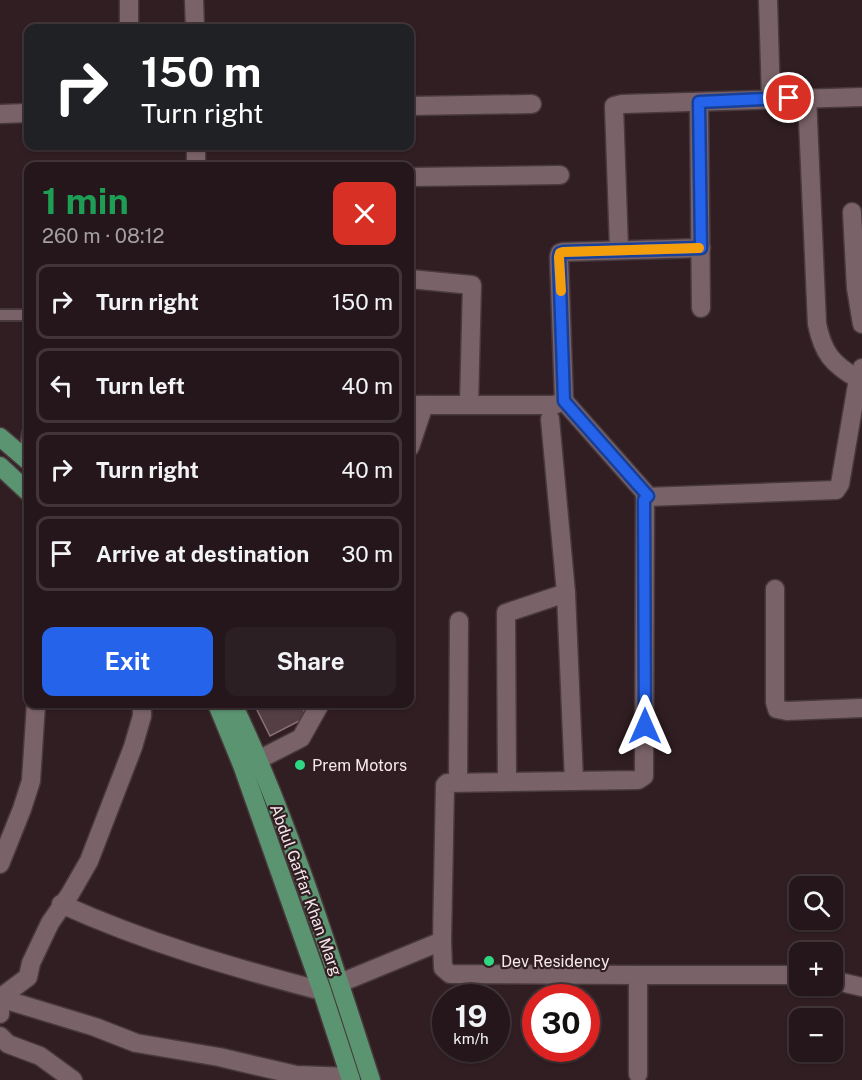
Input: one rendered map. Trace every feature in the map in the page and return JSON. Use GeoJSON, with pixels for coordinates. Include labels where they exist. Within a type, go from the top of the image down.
{"type":"FeatureCollection","features":[{"type":"Feature","properties":{"kind":"main road"},"geometry":{"type":"LineString","coordinates":[[0,437],[24,457]]}},
{"type":"Feature","properties":{"kind":"main road"},"geometry":{"type":"LineString","coordinates":[[0,466],[24,488]]}},
{"type":"Feature","properties":{"kind":"main road","name":"Abdul Gaffar Khan Marg"},"geometry":{"type":"LineString","coordinates":[[219,708],[242,765],[351,1079]]}},
{"type":"Feature","properties":{"kind":"main road","name":"Abdul Gaffar Khan Marg"},"geometry":{"type":"LineString","coordinates":[[235,708],[258,760],[320,921],[371,1080]]}},
{"type":"Feature","properties":{"kind":"street"},"geometry":{"type":"LineString","coordinates":[[129,0],[129,24]]}},
{"type":"Feature","properties":{"kind":"street"},"geometry":{"type":"LineString","coordinates":[[194,0],[195,24]]}},
{"type":"Feature","properties":{"kind":"street"},"geometry":{"type":"LineString","coordinates":[[768,0],[771,99]]}},
{"type":"Feature","properties":{"kind":"street"},"geometry":{"type":"LineString","coordinates":[[619,249],[614,106],[862,97]]}},
{"type":"Feature","properties":{"kind":"street"},"geometry":{"type":"LineString","coordinates":[[789,975],[450,974],[443,968],[442,941],[445,788],[447,783],[458,782],[638,780],[644,776],[644,500],[648,496],[836,490],[840,484],[860,374],[840,369],[829,357],[820,341],[817,324],[807,98]]}},
{"type":"Feature","properties":{"kind":"street"},"geometry":{"type":"LineString","coordinates":[[699,102],[701,308]]}},
{"type":"Feature","properties":{"kind":"street"},"geometry":{"type":"LineString","coordinates":[[414,106],[532,104]]}},
{"type":"Feature","properties":{"kind":"street"},"geometry":{"type":"LineString","coordinates":[[0,114],[24,113]]}},
{"type":"Feature","properties":{"kind":"street"},"geometry":{"type":"LineString","coordinates":[[414,177],[560,175]]}},
{"type":"Feature","properties":{"kind":"street"},"geometry":{"type":"LineString","coordinates":[[852,212],[856,288],[862,324]]}},
{"type":"Feature","properties":{"kind":"street"},"geometry":{"type":"LineString","coordinates":[[648,496],[564,401],[560,253],[619,249],[701,248]]}},
{"type":"Feature","properties":{"kind":"street"},"geometry":{"type":"LineString","coordinates":[[414,279],[472,285],[469,404]]}},
{"type":"Feature","properties":{"kind":"street"},"geometry":{"type":"LineString","coordinates":[[414,423],[417,405],[554,405],[564,401]]}},
{"type":"Feature","properties":{"kind":"street"},"geometry":{"type":"LineString","coordinates":[[550,419],[566,592],[574,781]]}},
{"type":"Feature","properties":{"kind":"street"},"geometry":{"type":"LineString","coordinates":[[775,589],[775,702],[777,709],[787,711],[862,708]]}},
{"type":"Feature","properties":{"kind":"street"},"geometry":{"type":"LineString","coordinates":[[507,781],[506,613],[566,592]]}},
{"type":"Feature","properties":{"kind":"street"},"geometry":{"type":"LineString","coordinates":[[458,782],[459,621]]}},
{"type":"Feature","properties":{"kind":"street"},"geometry":{"type":"LineString","coordinates":[[0,864],[31,781],[36,708]]}},
{"type":"Feature","properties":{"kind":"street"},"geometry":{"type":"LineString","coordinates":[[0,998],[28,977],[31,963],[50,923],[83,871],[101,832],[133,747],[142,708]]}},
{"type":"Feature","properties":{"kind":"street"},"geometry":{"type":"LineString","coordinates":[[258,760],[301,738],[318,708]]}},
{"type":"Feature","properties":{"kind":"street"},"geometry":{"type":"LineString","coordinates":[[62,903],[93,918],[203,957],[322,992]]}},
{"type":"Feature","properties":{"kind":"street"},"geometry":{"type":"LineString","coordinates":[[340,983],[442,941]]}},
{"type":"Feature","properties":{"kind":"street"},"geometry":{"type":"LineString","coordinates":[[636,975],[638,982],[638,1074]]}},
{"type":"Feature","properties":{"kind":"street"},"geometry":{"type":"LineString","coordinates":[[843,983],[862,987]]}},
{"type":"Feature","properties":{"kind":"street"},"geometry":{"type":"LineString","coordinates":[[0,998],[0,1014]]}},
{"type":"Feature","properties":{"kind":"street"},"geometry":{"type":"LineString","coordinates":[[0,998],[95,1027],[136,1043],[296,1075],[351,1079]]}},
{"type":"Feature","properties":{"kind":"street"},"geometry":{"type":"LineString","coordinates":[[0,1036],[9,1044],[40,1056],[73,1080]]}},
{"type":"Feature","properties":{"kind":"lane"},"geometry":{"type":"LineString","coordinates":[[0,315],[24,315]]}},
{"type":"Feature","properties":{"kind":"building"},"geometry":{"type":"Polygon","coordinates":[[[256,708],[303,708],[307,717],[270,736],[256,708]]]}},
{"type":"Feature","properties":{"kind":"slow traffic"},"geometry":{"type":"LineString","coordinates":[[561,291],[559,257],[563,252],[699,248]]}},
{"type":"Feature","properties":{"kind":"place","name":"Prem Motors"},"geometry":{"type":"Point","coordinates":[300,765]}},
{"type":"Feature","properties":{"kind":"place","name":"Dev Residency"},"geometry":{"type":"Point","coordinates":[489,961]}},
{"type":"Feature","properties":{"kind":"route"},"geometry":{"type":"LineString","coordinates":[[645,726],[644,500],[648,496],[564,401],[559,257],[563,252],[701,248],[699,102],[789,98]]}}]}
